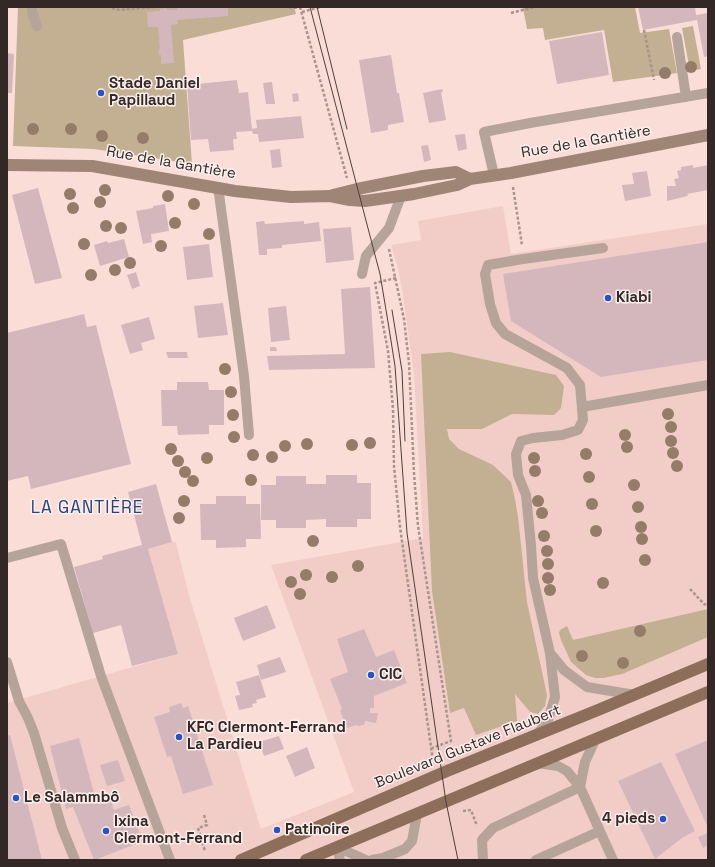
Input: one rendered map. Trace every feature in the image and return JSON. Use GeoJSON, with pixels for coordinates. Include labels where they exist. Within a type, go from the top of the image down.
{"type":"FeatureCollection","features":[{"type":"Feature","properties":{"kind":"main road","name":"Rue de la Gantière"},"geometry":{"type":"LineString","coordinates":[[7,165],[92,166],[235,191],[291,197],[330,196],[360,201],[401,196],[458,185],[470,179],[658,146],[708,135]]}},
{"type":"Feature","properties":{"kind":"main road","name":"Rue de la Gantière"},"geometry":{"type":"LineString","coordinates":[[330,196],[423,176],[456,172],[470,179]]}},
{"type":"Feature","properties":{"kind":"main road","name":"Boulevard Gustave Flaubert"},"geometry":{"type":"LineString","coordinates":[[241,860],[434,777],[708,664]]}},
{"type":"Feature","properties":{"kind":"main road"},"geometry":{"type":"LineString","coordinates":[[306,860],[596,738],[705,696]]}},
{"type":"Feature","properties":{"kind":"lane"},"geometry":{"type":"LineString","coordinates":[[32,7],[32,12],[37,26]]}},
{"type":"Feature","properties":{"kind":"lane"},"geometry":{"type":"LineString","coordinates":[[677,37],[686,97]]}},
{"type":"Feature","properties":{"kind":"lane"},"geometry":{"type":"LineString","coordinates":[[494,176],[484,132],[708,93]]}},
{"type":"Feature","properties":{"kind":"lane"},"geometry":{"type":"LineString","coordinates":[[218,187],[244,376],[250,435]]}},
{"type":"Feature","properties":{"kind":"lane"},"geometry":{"type":"LineString","coordinates":[[362,274],[366,256],[389,228],[401,196]]}},
{"type":"Feature","properties":{"kind":"lane"},"geometry":{"type":"LineString","coordinates":[[537,735],[548,720],[555,698],[550,653],[533,578],[526,495],[518,475],[516,454],[521,441],[533,438],[562,435],[578,430],[583,420],[580,385],[567,368],[505,334],[496,323],[490,304],[485,274],[488,265],[603,248]]}},
{"type":"Feature","properties":{"kind":"lane"},"geometry":{"type":"LineString","coordinates":[[582,407],[708,385]]}},
{"type":"Feature","properties":{"kind":"lane"},"geometry":{"type":"LineString","coordinates":[[7,558],[61,544],[101,676],[170,860]]}},
{"type":"Feature","properties":{"kind":"lane"},"geometry":{"type":"LineString","coordinates":[[550,653],[564,670],[587,686],[635,695]]}},
{"type":"Feature","properties":{"kind":"lane"},"geometry":{"type":"LineString","coordinates":[[7,662],[19,701],[34,733],[62,828],[75,860]]}},
{"type":"Feature","properties":{"kind":"lane"},"geometry":{"type":"LineString","coordinates":[[580,787],[585,762],[596,738]]}},
{"type":"Feature","properties":{"kind":"lane"},"geometry":{"type":"LineString","coordinates":[[537,763],[558,766],[568,771],[580,787],[613,860]]}},
{"type":"Feature","properties":{"kind":"lane"},"geometry":{"type":"LineString","coordinates":[[483,860],[482,840],[493,828],[580,787]]}},
{"type":"Feature","properties":{"kind":"lane"},"geometry":{"type":"LineString","coordinates":[[372,860],[383,858],[405,849],[412,841],[417,814]]}},
{"type":"Feature","properties":{"kind":"lane"},"geometry":{"type":"LineString","coordinates":[[536,860],[600,831]]}},
{"type":"Feature","properties":{"kind":"lane"},"geometry":{"type":"LineString","coordinates":[[337,847],[340,860]]}},
{"type":"Feature","properties":{"kind":"lane"},"geometry":{"type":"LineString","coordinates":[[337,847],[366,860]]}},
{"type":"Feature","properties":{"kind":"path"},"geometry":{"type":"LineString","coordinates":[[112,8],[119,10],[154,7]]}},
{"type":"Feature","properties":{"kind":"path"},"geometry":{"type":"LineString","coordinates":[[289,7],[300,7],[302,12],[346,173],[348,191]]}},
{"type":"Feature","properties":{"kind":"path"},"geometry":{"type":"LineString","coordinates":[[302,12],[320,7]]}},
{"type":"Feature","properties":{"kind":"path"},"geometry":{"type":"LineString","coordinates":[[511,13],[534,7]]}},
{"type":"Feature","properties":{"kind":"path"},"geometry":{"type":"LineString","coordinates":[[644,30],[654,80]]}},
{"type":"Feature","properties":{"kind":"path"},"geometry":{"type":"LineString","coordinates":[[513,184],[523,252]]}},
{"type":"Feature","properties":{"kind":"path"},"geometry":{"type":"LineString","coordinates":[[385,233],[404,319],[418,526],[451,741],[432,748]]}},
{"type":"Feature","properties":{"kind":"path"},"geometry":{"type":"LineString","coordinates":[[396,278],[375,283],[388,351],[393,409],[394,466],[400,527],[432,748],[434,777]]}},
{"type":"Feature","properties":{"kind":"path"},"geometry":{"type":"LineString","coordinates":[[690,589],[704,604],[708,605]]}},
{"type":"Feature","properties":{"kind":"path"},"geometry":{"type":"LineString","coordinates":[[459,813],[470,810],[482,840]]}},
{"type":"Feature","properties":{"kind":"path"},"geometry":{"type":"LineString","coordinates":[[204,815],[207,825],[198,828],[205,851]]}},
{"type":"Feature","properties":{"kind":"shaded area","name":"Stade Daniel Papillaud"},"geometry":{"type":"Polygon","coordinates":[[[18,7],[294,7],[296,14],[183,40],[192,164],[94,149],[13,146],[18,7]]]}},
{"type":"Feature","properties":{"kind":"shaded area"},"geometry":{"type":"Polygon","coordinates":[[[635,7],[640,33],[669,29],[677,73],[613,82],[604,30],[545,40],[543,28],[527,29],[523,8],[635,7]]]}},
{"type":"Feature","properties":{"kind":"shaded area"},"geometry":{"type":"Polygon","coordinates":[[[693,26],[701,69],[690,71],[682,28],[693,26]]]}},
{"type":"Feature","properties":{"kind":"shaded area"},"geometry":{"type":"Polygon","coordinates":[[[503,206],[511,254],[708,224],[708,860],[7,860],[7,703],[178,654],[148,549],[172,542],[176,542],[189,595],[261,829],[354,792],[271,565],[423,538],[414,375],[403,295],[398,269],[391,245],[421,240],[418,221],[503,206]]]}},
{"type":"Feature","properties":{"kind":"shaded area"},"geometry":{"type":"Polygon","coordinates":[[[450,352],[556,375],[564,386],[561,408],[554,415],[512,414],[482,429],[447,429],[449,439],[459,449],[493,465],[511,482],[518,517],[527,602],[547,695],[545,706],[538,714],[530,712],[515,694],[517,721],[476,735],[464,708],[450,713],[432,591],[421,354],[450,352]]]}},
{"type":"Feature","properties":{"kind":"shaded area"},"geometry":{"type":"Polygon","coordinates":[[[708,609],[708,637],[622,674],[603,678],[595,678],[586,675],[571,662],[559,633],[560,630],[567,626],[573,640],[708,609]]]}},
{"type":"Feature","properties":{"kind":"building"},"geometry":{"type":"Polygon","coordinates":[[[177,7],[228,7],[228,16],[177,20],[178,24],[171,25],[174,63],[161,64],[161,55],[159,55],[160,49],[158,27],[148,27],[147,12],[160,11],[160,9],[167,8],[167,10],[177,10],[177,7]]]}},
{"type":"Feature","properties":{"kind":"building"},"geometry":{"type":"Polygon","coordinates":[[[638,7],[695,7],[696,15],[708,13],[708,56],[704,57],[697,20],[643,30],[638,7]]]}},
{"type":"Feature","properties":{"kind":"building"},"geometry":{"type":"Polygon","coordinates":[[[602,32],[609,75],[557,84],[549,41],[602,32]]]}},
{"type":"Feature","properties":{"kind":"building"},"geometry":{"type":"Polygon","coordinates":[[[7,53],[14,54],[12,93],[7,93],[7,53]]]}},
{"type":"Feature","properties":{"kind":"building"},"geometry":{"type":"Polygon","coordinates":[[[391,55],[397,93],[399,93],[404,122],[388,125],[388,130],[371,133],[359,60],[391,55]]]}},
{"type":"Feature","properties":{"kind":"building"},"geometry":{"type":"Polygon","coordinates":[[[237,80],[239,93],[248,92],[252,129],[257,128],[256,120],[301,116],[304,138],[259,142],[258,134],[253,134],[252,131],[236,132],[237,139],[233,139],[234,150],[210,152],[208,139],[191,140],[187,85],[237,80]]]}},
{"type":"Feature","properties":{"kind":"building"},"geometry":{"type":"Polygon","coordinates":[[[272,82],[275,104],[266,104],[263,83],[272,82]]]}},
{"type":"Feature","properties":{"kind":"building"},"geometry":{"type":"Polygon","coordinates":[[[442,89],[443,92],[441,92],[446,120],[429,123],[423,93],[442,89]]]}},
{"type":"Feature","properties":{"kind":"building"},"geometry":{"type":"Polygon","coordinates":[[[298,93],[299,101],[293,102],[292,94],[298,93]]]}},
{"type":"Feature","properties":{"kind":"building"},"geometry":{"type":"Polygon","coordinates":[[[465,134],[467,149],[458,151],[455,135],[465,134]]]}},
{"type":"Feature","properties":{"kind":"building"},"geometry":{"type":"Polygon","coordinates":[[[428,145],[431,160],[424,162],[421,146],[428,145]]]}},
{"type":"Feature","properties":{"kind":"building"},"geometry":{"type":"Polygon","coordinates":[[[280,149],[282,167],[272,168],[270,150],[280,149]]]}},
{"type":"Feature","properties":{"kind":"building"},"geometry":{"type":"Polygon","coordinates":[[[693,165],[693,168],[708,165],[708,190],[687,194],[688,196],[667,201],[667,186],[676,186],[674,179],[679,178],[677,171],[681,170],[681,167],[693,165]]]}},
{"type":"Feature","properties":{"kind":"building"},"geometry":{"type":"Polygon","coordinates":[[[647,171],[651,196],[625,201],[622,185],[634,184],[632,173],[647,171]]]}},
{"type":"Feature","properties":{"kind":"building"},"geometry":{"type":"Polygon","coordinates":[[[38,188],[62,278],[35,284],[12,195],[38,188]]]}},
{"type":"Feature","properties":{"kind":"building"},"geometry":{"type":"Polygon","coordinates":[[[165,204],[169,231],[151,234],[152,242],[143,244],[136,211],[165,204]]]}},
{"type":"Feature","properties":{"kind":"building"},"geometry":{"type":"Polygon","coordinates":[[[264,221],[265,224],[304,221],[304,224],[319,222],[321,241],[282,245],[282,248],[267,249],[267,255],[259,255],[256,222],[264,221]]]}},
{"type":"Feature","properties":{"kind":"building"},"geometry":{"type":"Polygon","coordinates":[[[351,227],[354,260],[326,263],[323,229],[351,227]]]}},
{"type":"Feature","properties":{"kind":"building"},"geometry":{"type":"Polygon","coordinates":[[[124,239],[129,257],[100,266],[94,245],[107,241],[108,243],[124,239]]]}},
{"type":"Feature","properties":{"kind":"building","name":"Kiabi"},"geometry":{"type":"Polygon","coordinates":[[[708,242],[708,360],[601,377],[511,321],[503,274],[708,242]]]}},
{"type":"Feature","properties":{"kind":"building"},"geometry":{"type":"Polygon","coordinates":[[[209,244],[213,277],[187,280],[183,247],[209,244]]]}},
{"type":"Feature","properties":{"kind":"building"},"geometry":{"type":"Polygon","coordinates":[[[136,272],[140,286],[132,289],[127,275],[136,272]]]}},
{"type":"Feature","properties":{"kind":"building"},"geometry":{"type":"Polygon","coordinates":[[[370,287],[375,368],[269,370],[267,356],[345,354],[341,289],[370,287]]]}},
{"type":"Feature","properties":{"kind":"building"},"geometry":{"type":"Polygon","coordinates":[[[223,303],[228,335],[198,338],[194,306],[223,303]]]}},
{"type":"Feature","properties":{"kind":"building"},"geometry":{"type":"Polygon","coordinates":[[[286,306],[290,340],[271,342],[268,308],[286,306]]]}},
{"type":"Feature","properties":{"kind":"building"},"geometry":{"type":"Polygon","coordinates":[[[84,314],[87,327],[96,325],[131,464],[31,489],[28,476],[7,481],[7,333],[84,314]]]}},
{"type":"Feature","properties":{"kind":"building"},"geometry":{"type":"Polygon","coordinates":[[[149,317],[155,339],[141,343],[143,350],[130,354],[121,325],[149,317]]]}},
{"type":"Feature","properties":{"kind":"building"},"geometry":{"type":"Polygon","coordinates":[[[270,347],[276,347],[277,351],[270,351],[270,347]]]}},
{"type":"Feature","properties":{"kind":"building"},"geometry":{"type":"Polygon","coordinates":[[[166,352],[187,352],[188,358],[168,358],[166,352]]]}},
{"type":"Feature","properties":{"kind":"building"},"geometry":{"type":"Polygon","coordinates":[[[177,382],[208,382],[209,390],[224,390],[224,425],[209,425],[209,434],[178,435],[177,426],[162,426],[161,390],[177,390],[177,382]]]}},
{"type":"Feature","properties":{"kind":"building"},"geometry":{"type":"Polygon","coordinates":[[[326,475],[357,475],[357,483],[371,483],[371,519],[357,519],[357,527],[326,527],[326,519],[306,520],[306,528],[276,528],[276,520],[261,520],[261,485],[276,485],[276,476],[306,476],[306,484],[326,484],[326,475]]]}},
{"type":"Feature","properties":{"kind":"building"},"geometry":{"type":"Polygon","coordinates":[[[156,484],[172,542],[148,549],[178,654],[132,666],[121,625],[93,633],[74,567],[103,559],[102,556],[142,545],[128,492],[156,484]]]}},
{"type":"Feature","properties":{"kind":"building"},"geometry":{"type":"Polygon","coordinates":[[[216,496],[246,496],[246,504],[260,504],[261,539],[246,539],[246,547],[216,548],[216,540],[201,540],[200,504],[216,504],[216,496]]]}},
{"type":"Feature","properties":{"kind":"building"},"geometry":{"type":"Polygon","coordinates":[[[267,605],[276,628],[243,641],[234,618],[267,605]]]}},
{"type":"Feature","properties":{"kind":"building","name":"CIC"},"geometry":{"type":"Polygon","coordinates":[[[364,629],[376,657],[394,650],[407,683],[374,696],[374,708],[370,708],[370,713],[378,713],[376,723],[365,721],[364,725],[356,725],[347,728],[340,711],[342,709],[330,679],[348,672],[337,639],[364,629]]]}},
{"type":"Feature","properties":{"kind":"building"},"geometry":{"type":"Polygon","coordinates":[[[280,657],[286,672],[261,680],[257,665],[280,657]]]}},
{"type":"Feature","properties":{"kind":"building"},"geometry":{"type":"Polygon","coordinates":[[[259,675],[266,697],[256,700],[257,703],[252,704],[253,707],[239,710],[235,696],[240,695],[236,682],[259,675]]]}},
{"type":"Feature","properties":{"kind":"building","name":"KFC Clermont-Ferrand La Pardieu"},"geometry":{"type":"Polygon","coordinates":[[[181,703],[183,708],[188,706],[213,785],[183,794],[171,756],[167,757],[154,717],[170,712],[169,707],[181,703]]]}},
{"type":"Feature","properties":{"kind":"building","name":"Le Salammbô"},"geometry":{"type":"Polygon","coordinates":[[[10,735],[42,860],[7,860],[7,736],[10,735]]]}},
{"type":"Feature","properties":{"kind":"building"},"geometry":{"type":"Polygon","coordinates":[[[279,736],[284,749],[264,756],[259,742],[279,736]]]}},
{"type":"Feature","properties":{"kind":"building"},"geometry":{"type":"Polygon","coordinates":[[[79,738],[97,804],[110,799],[114,810],[129,805],[143,841],[95,860],[73,807],[66,809],[50,746],[79,738]]]}},
{"type":"Feature","properties":{"kind":"building"},"geometry":{"type":"Polygon","coordinates":[[[708,740],[708,828],[675,754],[708,740]]]}},
{"type":"Feature","properties":{"kind":"building"},"geometry":{"type":"Polygon","coordinates":[[[307,747],[315,768],[295,777],[286,756],[307,747]]]}},
{"type":"Feature","properties":{"kind":"building"},"geometry":{"type":"Polygon","coordinates":[[[118,760],[125,781],[107,786],[100,765],[118,760]]]}},
{"type":"Feature","properties":{"kind":"building","name":"4 pieds"},"geometry":{"type":"Polygon","coordinates":[[[661,762],[695,831],[682,838],[655,859],[618,781],[661,762]]]}},
{"type":"Feature","properties":{"kind":"building"},"geometry":{"type":"Polygon","coordinates":[[[708,833],[708,845],[703,848],[698,837],[708,833]]]}},
{"type":"Feature","properties":{"kind":"tram line"},"geometry":{"type":"LineString","coordinates":[[310,7],[380,274],[395,366],[407,533],[446,802],[458,860]]}},
{"type":"Feature","properties":{"kind":"tram line"},"geometry":{"type":"LineString","coordinates":[[317,7],[347,129]]}},
{"type":"Feature","properties":{"kind":"tram line"},"geometry":{"type":"LineString","coordinates":[[392,310],[402,371],[405,441]]}},
{"type":"Feature","properties":{"kind":"place","name":"Stade Daniel Papillaud"},"geometry":{"type":"Point","coordinates":[101,93]}},
{"type":"Feature","properties":{"kind":"place","name":"Kiabi"},"geometry":{"type":"Point","coordinates":[608,298]}},
{"type":"Feature","properties":{"kind":"place","name":"CIC"},"geometry":{"type":"Point","coordinates":[371,675]}},
{"type":"Feature","properties":{"kind":"place","name":"KFC Clermont-Ferrand La Pardieu"},"geometry":{"type":"Point","coordinates":[179,737]}},
{"type":"Feature","properties":{"kind":"place","name":"Le Salammbô"},"geometry":{"type":"Point","coordinates":[16,798]}},
{"type":"Feature","properties":{"kind":"place","name":"4 pieds"},"geometry":{"type":"Point","coordinates":[663,819]}},
{"type":"Feature","properties":{"kind":"place","name":"Patinoire"},"geometry":{"type":"Point","coordinates":[277,830]}},
{"type":"Feature","properties":{"kind":"place","name":"Ixina Clermont-Ferrand"},"geometry":{"type":"Point","coordinates":[106,831]}},
{"type":"Feature","properties":{"kind":"district","name":"LA GANTIÈRE"},"geometry":{"type":"Point","coordinates":[87,508]}}]}
